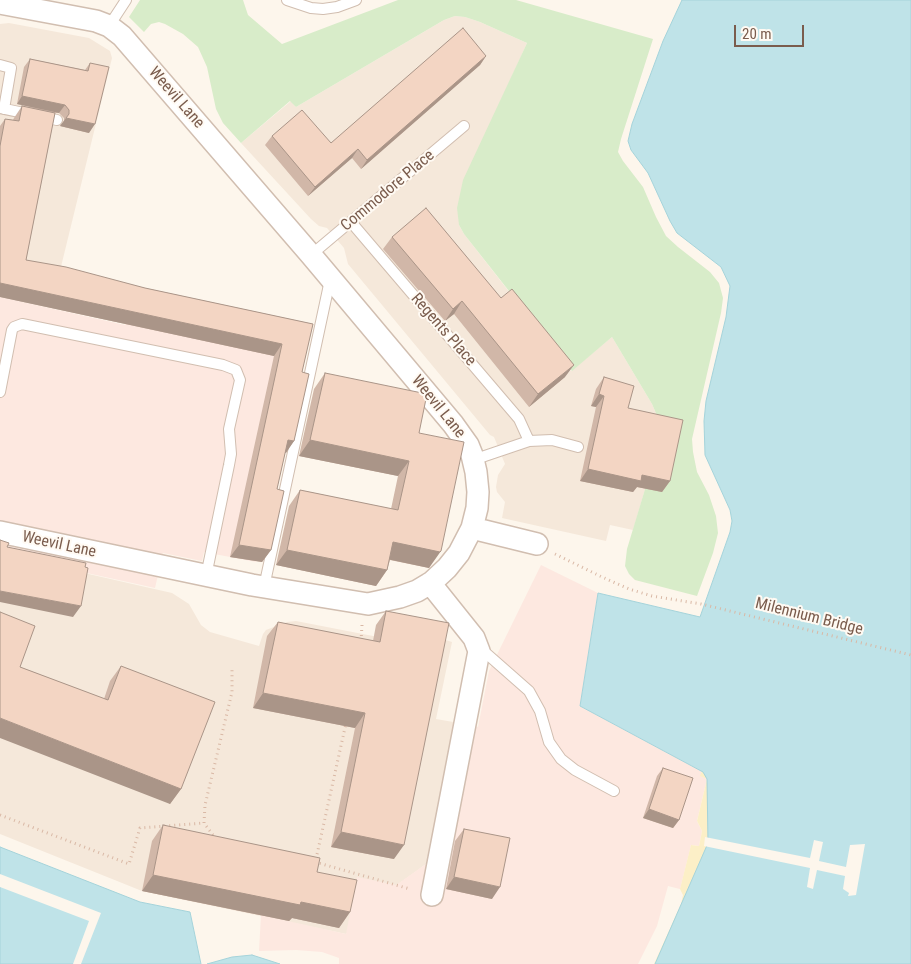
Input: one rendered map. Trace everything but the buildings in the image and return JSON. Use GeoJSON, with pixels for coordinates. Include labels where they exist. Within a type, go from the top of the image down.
{"type":"FeatureCollection","features":[{"type":"Feature","properties":{"kind":"street","name":"Weevil Lane"},"geometry":{"type":"LineString","coordinates":[[0,3],[82,18],[109,26],[128,42],[453,424],[468,444],[478,483],[478,500],[472,528],[464,546],[453,561],[430,583],[417,590],[400,597],[374,603],[362,604],[206,576],[0,532]]}},
{"type":"Feature","properties":{"kind":"street"},"geometry":{"type":"LineString","coordinates":[[472,528],[537,544]]}},
{"type":"Feature","properties":{"kind":"street"},"geometry":{"type":"LineString","coordinates":[[430,583],[474,638],[479,647],[432,895]]}},
{"type":"Feature","properties":{"kind":"lane"},"geometry":{"type":"LineString","coordinates":[[109,26],[126,0]]}},
{"type":"Feature","properties":{"kind":"lane"},"geometry":{"type":"LineString","coordinates":[[287,0],[311,8],[323,9],[337,7],[356,0]]}},
{"type":"Feature","properties":{"kind":"lane"},"geometry":{"type":"LineString","coordinates":[[0,65],[11,68],[2,108],[57,120]]}},
{"type":"Feature","properties":{"kind":"lane","name":"Commodore Place"},"geometry":{"type":"LineString","coordinates":[[311,255],[464,126]]}},
{"type":"Feature","properties":{"kind":"lane","name":"Regents Place"},"geometry":{"type":"LineString","coordinates":[[351,222],[519,419],[529,441]]}},
{"type":"Feature","properties":{"kind":"lane"},"geometry":{"type":"LineString","coordinates":[[264,587],[330,278]]}},
{"type":"Feature","properties":{"kind":"lane"},"geometry":{"type":"LineString","coordinates":[[0,392],[12,330],[14,327],[22,324],[223,365],[236,370],[240,380],[229,429],[230,465],[206,576]]}},
{"type":"Feature","properties":{"kind":"lane"},"geometry":{"type":"LineString","coordinates":[[473,460],[529,441],[552,440],[578,447]]}},
{"type":"Feature","properties":{"kind":"lane"},"geometry":{"type":"LineString","coordinates":[[479,647],[529,691],[540,711],[549,742],[561,759],[575,770],[614,791]]}},
{"type":"Feature","properties":{"kind":"path","name":"Milennium Bridge"},"geometry":{"type":"LineString","coordinates":[[537,544],[590,572],[629,589],[652,596],[701,604],[911,655]]}},
{"type":"Feature","properties":{"kind":"path"},"geometry":{"type":"LineString","coordinates":[[361,643],[362,604]]}},
{"type":"Feature","properties":{"kind":"path"},"geometry":{"type":"LineString","coordinates":[[222,841],[213,835],[204,822],[205,805],[232,692],[232,670]]}},
{"type":"Feature","properties":{"kind":"path"},"geometry":{"type":"LineString","coordinates":[[315,862],[346,719]]}},
{"type":"Feature","properties":{"kind":"path"},"geometry":{"type":"LineString","coordinates":[[0,815],[129,864],[140,828],[204,822]]}},
{"type":"Feature","properties":{"kind":"path"},"geometry":{"type":"LineString","coordinates":[[308,860],[432,895]]}},
{"type":"Feature","properties":{"kind":"shaded area"},"geometry":{"type":"Polygon","coordinates":[[[455,16],[480,22],[527,43],[495,114],[459,225],[464,234],[571,371],[612,337],[652,404],[658,418],[658,446],[633,530],[610,525],[606,541],[502,518],[505,502],[497,492],[496,487],[498,475],[505,464],[494,437],[490,435],[348,264],[344,248],[327,228],[319,226],[311,219],[241,143],[291,101],[296,107],[444,20],[455,16]]]}},
{"type":"Feature","properties":{"kind":"shaded area"},"geometry":{"type":"Polygon","coordinates":[[[9,23],[89,38],[110,51],[112,58],[58,279],[0,269],[0,24],[9,23]]]}},
{"type":"Feature","properties":{"kind":"shaded area"},"geometry":{"type":"Polygon","coordinates":[[[0,297],[125,325],[131,299],[304,336],[256,562],[204,552],[202,561],[163,553],[155,588],[14,557],[0,592],[0,297]]]}},
{"type":"Feature","properties":{"kind":"shaded area"},"geometry":{"type":"Polygon","coordinates":[[[14,557],[172,593],[189,604],[201,625],[210,632],[259,646],[266,630],[287,622],[296,621],[373,636],[439,638],[452,642],[436,719],[459,723],[426,864],[396,886],[346,934],[142,891],[0,834],[0,592],[14,557]]]}},
{"type":"Feature","properties":{"kind":"shaded area"},"geometry":{"type":"Polygon","coordinates":[[[541,565],[598,593],[580,706],[701,771],[701,776],[707,779],[697,821],[702,831],[699,846],[691,845],[680,889],[668,886],[657,926],[638,964],[339,964],[339,958],[322,952],[296,950],[259,951],[261,915],[346,934],[357,877],[396,885],[426,864],[459,723],[478,727],[489,671],[541,565]]]}},
{"type":"Feature","properties":{"kind":"green space"},"geometry":{"type":"Polygon","coordinates":[[[140,0],[243,0],[248,15],[282,44],[398,0],[516,0],[653,39],[618,152],[643,187],[666,236],[710,272],[719,283],[723,298],[692,439],[697,472],[709,495],[716,516],[718,533],[713,553],[697,596],[635,580],[625,566],[627,549],[658,446],[658,418],[652,404],[612,337],[572,371],[464,234],[459,225],[457,208],[463,180],[527,43],[480,22],[455,16],[444,20],[296,107],[290,101],[241,143],[223,123],[216,109],[207,67],[198,47],[183,34],[159,22],[151,24],[144,32],[129,17],[140,0]]]}},
{"type":"Feature","properties":{"kind":"sand"},"geometry":{"type":"Polygon","coordinates":[[[714,737],[726,795],[674,964],[654,964],[681,904],[683,895],[680,889],[691,845],[699,846],[702,831],[697,821],[707,779],[700,776],[714,737]]]}},
{"type":"Feature","properties":{"kind":"water"},"geometry":{"type":"Polygon","coordinates":[[[682,0],[911,0],[911,964],[655,964],[708,843],[707,779],[703,772],[580,706],[598,593],[700,617],[730,532],[732,521],[730,510],[705,455],[704,421],[706,401],[726,317],[730,286],[721,267],[677,233],[648,173],[631,150],[628,141],[632,124],[663,41],[682,0]]]}},
{"type":"Feature","properties":{"kind":"water"},"geometry":{"type":"Polygon","coordinates":[[[0,847],[140,902],[190,912],[201,964],[0,964],[0,847]]]}},
{"type":"Feature","properties":{"kind":"water"},"geometry":{"type":"Polygon","coordinates":[[[252,955],[280,964],[207,964],[232,957],[252,955]]]}},
{"type":"Feature","properties":{"kind":"pier"},"geometry":{"type":"Polygon","coordinates":[[[705,837],[810,858],[814,840],[823,842],[819,861],[846,867],[850,845],[865,844],[856,895],[848,896],[849,893],[843,889],[845,876],[817,870],[813,889],[807,887],[810,868],[704,846],[705,837]]]}},
{"type":"Feature","properties":{"kind":"pier"},"geometry":{"type":"Polygon","coordinates":[[[0,874],[101,913],[81,964],[73,964],[89,921],[0,887],[0,874]]]}}]}
